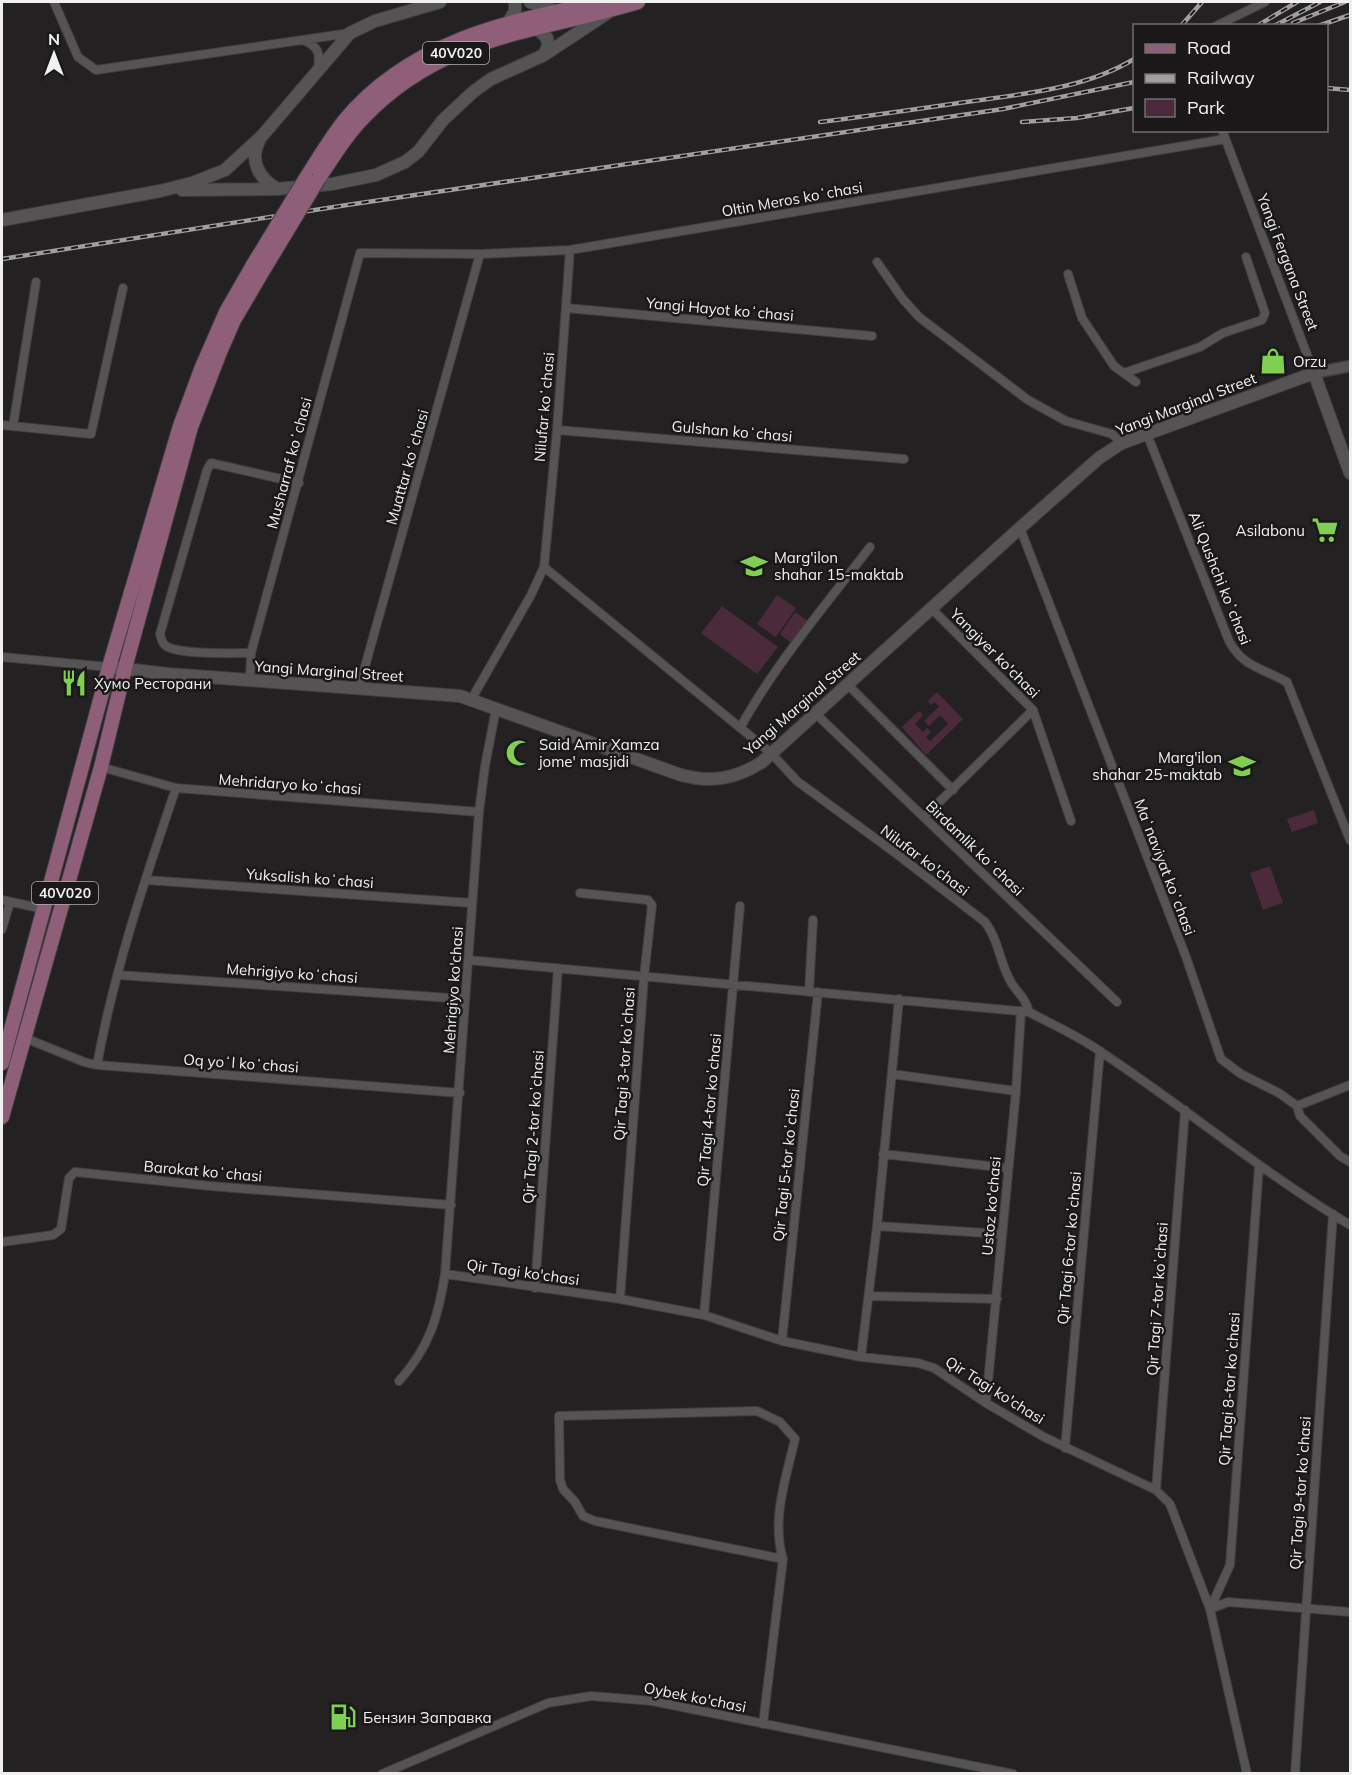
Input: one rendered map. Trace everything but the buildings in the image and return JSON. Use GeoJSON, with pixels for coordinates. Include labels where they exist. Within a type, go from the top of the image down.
{"type":"FeatureCollection","features":[{"type":"Feature","properties":{"kind":"main road"},"geometry":{"type":"LineString","coordinates":[[2,220],[160,191],[192,183],[225,170],[262,136],[350,33],[375,21],[440,2]]}},
{"type":"Feature","properties":{"kind":"main road"},"geometry":{"type":"LineString","coordinates":[[508,23],[515,11],[515,2]]}},
{"type":"Feature","properties":{"kind":"main road"},"geometry":{"type":"LineString","coordinates":[[530,2],[556,11]]}},
{"type":"Feature","properties":{"kind":"main road","name":"40V020"},"geometry":{"type":"LineString","coordinates":[[2,1063],[6,1030],[44,909],[109,667],[180,426],[226,312],[258,267],[344,121],[367,97],[393,76],[447,44],[508,23],[556,11],[638,2]]}},
{"type":"Feature","properties":{"kind":"main road"},"geometry":{"type":"LineString","coordinates":[[160,191],[278,189],[332,184],[376,175],[405,162],[418,152],[458,104],[491,79],[544,55],[612,5]]}},
{"type":"Feature","properties":{"kind":"main road","name":"40V020"},"geometry":{"type":"LineString","coordinates":[[312,178],[356,126],[388,94],[446,57],[477,44],[612,5]]}},
{"type":"Feature","properties":{"kind":"main road"},"geometry":{"type":"LineString","coordinates":[[530,28],[548,38],[548,46],[544,55]]}},
{"type":"Feature","properties":{"kind":"main road"},"geometry":{"type":"LineString","coordinates":[[262,136],[255,150],[255,166],[264,179],[278,189]]}},
{"type":"Feature","properties":{"kind":"main road","name":"40V020"},"geometry":{"type":"LineString","coordinates":[[2,1117],[101,767],[125,668],[191,427],[220,352],[258,267]]}},
{"type":"Feature","properties":{"kind":"main road","name":"Yangi Marginal Street"},"geometry":{"type":"LineString","coordinates":[[109,667],[460,696],[692,778],[728,778],[752,768],[771,753],[1099,458],[1122,443],[1314,373]]}},
{"type":"Feature","properties":{"kind":"main road","name":"Yangi Fergana Street"},"geometry":{"type":"LineString","coordinates":[[1314,373],[1350,473]]}},
{"type":"Feature","properties":{"kind":"street"},"geometry":{"type":"LineString","coordinates":[[54,2],[78,57],[96,70],[350,33]]}},
{"type":"Feature","properties":{"kind":"street"},"geometry":{"type":"LineString","coordinates":[[1220,24],[1265,2]]}},
{"type":"Feature","properties":{"kind":"street"},"geometry":{"type":"LineString","coordinates":[[304,41],[312,44],[318,50],[320,58],[318,70]]}},
{"type":"Feature","properties":{"kind":"street","name":"Oltin Meros koʻchasi"},"geometry":{"type":"LineString","coordinates":[[360,253],[480,254],[570,250],[1223,135]]}},
{"type":"Feature","properties":{"kind":"street","name":"Yangi Fergana Street"},"geometry":{"type":"LineString","coordinates":[[1223,135],[1314,373]]}},
{"type":"Feature","properties":{"kind":"street","name":"Nilufar koʻchasi"},"geometry":{"type":"LineString","coordinates":[[471,700],[531,595],[544,567],[570,250]]}},
{"type":"Feature","properties":{"kind":"street","name":"Musharraf koʻchasi"},"geometry":{"type":"LineString","coordinates":[[249,680],[251,653],[360,253]]}},
{"type":"Feature","properties":{"kind":"street","name":"Muattar koʻchasi"},"geometry":{"type":"LineString","coordinates":[[359,688],[480,254]]}},
{"type":"Feature","properties":{"kind":"street"},"geometry":{"type":"LineString","coordinates":[[1124,373],[1200,347],[1223,333],[1262,320],[1265,313],[1246,256]]}},
{"type":"Feature","properties":{"kind":"street"},"geometry":{"type":"LineString","coordinates":[[877,262],[902,298],[919,317],[1028,400],[1066,421],[1112,434],[1122,443]]}},
{"type":"Feature","properties":{"kind":"street"},"geometry":{"type":"LineString","coordinates":[[1068,274],[1082,318],[1114,366],[1136,382]]}},
{"type":"Feature","properties":{"kind":"street"},"geometry":{"type":"LineString","coordinates":[[13,426],[36,282]]}},
{"type":"Feature","properties":{"kind":"street"},"geometry":{"type":"LineString","coordinates":[[2,425],[91,434],[123,288]]}},
{"type":"Feature","properties":{"kind":"street","name":"Yangi Hayot koʻchasi"},"geometry":{"type":"LineString","coordinates":[[566,308],[872,336]]}},
{"type":"Feature","properties":{"kind":"street"},"geometry":{"type":"LineString","coordinates":[[1314,373],[1350,366]]}},
{"type":"Feature","properties":{"kind":"street","name":"Gulshan koʻchasi"},"geometry":{"type":"LineString","coordinates":[[556,430],[904,459]]}},
{"type":"Feature","properties":{"kind":"street","name":"Ali Qushchi koʻchasi"},"geometry":{"type":"LineString","coordinates":[[1147,434],[1229,641],[1236,654],[1249,664],[1287,682],[1350,840]]}},
{"type":"Feature","properties":{"kind":"street"},"geometry":{"type":"LineString","coordinates":[[251,653],[181,650],[167,647],[161,641],[160,634],[207,470],[211,463],[299,483]]}},
{"type":"Feature","properties":{"kind":"street","name":"Maʻnaviyat koʻchasi"},"geometry":{"type":"LineString","coordinates":[[1020,528],[1186,957],[1221,1059],[1241,1074],[1279,1093],[1297,1106],[1300,1116],[1340,1156],[1350,1162]]}},
{"type":"Feature","properties":{"kind":"street"},"geometry":{"type":"LineString","coordinates":[[740,728],[781,664],[870,547]]}},
{"type":"Feature","properties":{"kind":"street"},"geometry":{"type":"LineString","coordinates":[[544,567],[771,753]]}},
{"type":"Feature","properties":{"kind":"street","name":"Yangiyer ko'chasi"},"geometry":{"type":"LineString","coordinates":[[924,817],[1033,710],[931,608]]}},
{"type":"Feature","properties":{"kind":"street"},"geometry":{"type":"LineString","coordinates":[[2,657],[109,667]]}},
{"type":"Feature","properties":{"kind":"street"},"geometry":{"type":"LineString","coordinates":[[847,684],[952,790]]}},
{"type":"Feature","properties":{"kind":"street","name":"Mehrigiyo ko'chasi"},"geometry":{"type":"LineString","coordinates":[[399,1381],[417,1362],[439,1313],[446,1274],[479,812],[496,709]]}},
{"type":"Feature","properties":{"kind":"street"},"geometry":{"type":"LineString","coordinates":[[1033,710],[1071,821]]}},
{"type":"Feature","properties":{"kind":"street","name":"Birdamlik koʻchasi"},"geometry":{"type":"LineString","coordinates":[[815,713],[1117,1002]]}},
{"type":"Feature","properties":{"kind":"street","name":"Nilufar ko'chasi"},"geometry":{"type":"LineString","coordinates":[[771,753],[797,781],[985,922],[995,935],[1005,970],[1012,984],[1023,997],[1025,1012]]}},
{"type":"Feature","properties":{"kind":"street","name":"Mehridaryo koʻchasi"},"geometry":{"type":"LineString","coordinates":[[101,767],[176,788],[479,812]]}},
{"type":"Feature","properties":{"kind":"street"},"geometry":{"type":"LineString","coordinates":[[98,1065],[118,975],[176,788]]}},
{"type":"Feature","properties":{"kind":"street","name":"Yuksalish koʻchasi"},"geometry":{"type":"LineString","coordinates":[[146,880],[472,903]]}},
{"type":"Feature","properties":{"kind":"street","name":"Qir Tagi 3-tor koʼchasi"},"geometry":{"type":"LineString","coordinates":[[580,893],[648,900],[652,905],[644,977],[620,1299]]}},
{"type":"Feature","properties":{"kind":"street"},"geometry":{"type":"LineString","coordinates":[[2,929],[6,901],[44,909]]}},
{"type":"Feature","properties":{"kind":"street","name":"Qir Tagi 4-tor koʼchasi"},"geometry":{"type":"LineString","coordinates":[[704,1316],[740,906]]}},
{"type":"Feature","properties":{"kind":"street","name":"Qir Tagi 5-tor koʼchasi"},"geometry":{"type":"LineString","coordinates":[[782,1341],[814,992],[813,920]]}},
{"type":"Feature","properties":{"kind":"street"},"geometry":{"type":"LineString","coordinates":[[468,960],[1025,1012],[1100,1050],[1259,1166],[1350,1225]]}},
{"type":"Feature","properties":{"kind":"street","name":"Qir Tagi 2-tor koʼchasi"},"geometry":{"type":"LineString","coordinates":[[535,1288],[558,968]]}},
{"type":"Feature","properties":{"kind":"street","name":"Mehrigiyo koʻchasi"},"geometry":{"type":"LineString","coordinates":[[118,975],[465,999]]}},
{"type":"Feature","properties":{"kind":"street"},"geometry":{"type":"LineString","coordinates":[[861,1358],[870,1296],[899,999]]}},
{"type":"Feature","properties":{"kind":"street","name":"Ustoz ko'chasi"},"geometry":{"type":"LineString","coordinates":[[986,1403],[1007,1168],[1025,1012]]}},
{"type":"Feature","properties":{"kind":"street","name":"Oq yoʻl koʻchasi"},"geometry":{"type":"LineString","coordinates":[[25,1038],[84,1062],[98,1065],[460,1093]]}},
{"type":"Feature","properties":{"kind":"street","name":"Qir Tagi 6-tor koʼchasi"},"geometry":{"type":"LineString","coordinates":[[1065,1448],[1100,1050]]}},
{"type":"Feature","properties":{"kind":"street"},"geometry":{"type":"LineString","coordinates":[[892,1074],[1016,1091]]}},
{"type":"Feature","properties":{"kind":"street"},"geometry":{"type":"LineString","coordinates":[[1297,1106],[1350,1085]]}},
{"type":"Feature","properties":{"kind":"street","name":"Qir Tagi 7-tor koʼchasi"},"geometry":{"type":"LineString","coordinates":[[1156,1490],[1185,1110]]}},
{"type":"Feature","properties":{"kind":"street"},"geometry":{"type":"LineString","coordinates":[[883,1154],[1007,1168]]}},
{"type":"Feature","properties":{"kind":"street","name":"Qir Tagi 8-tor koʼchasi"},"geometry":{"type":"LineString","coordinates":[[1210,1609],[1230,1565],[1259,1166]]}},
{"type":"Feature","properties":{"kind":"street","name":"Barokat koʻchasi"},"geometry":{"type":"LineString","coordinates":[[2,1242],[53,1235],[61,1229],[69,1178],[75,1172],[210,1186],[451,1205]]}},
{"type":"Feature","properties":{"kind":"street","name":"Qir Tagi 9-tor koʼchasi"},"geometry":{"type":"LineString","coordinates":[[1295,1773],[1334,1214]]}},
{"type":"Feature","properties":{"kind":"street"},"geometry":{"type":"LineString","coordinates":[[877,1226],[1002,1234]]}},
{"type":"Feature","properties":{"kind":"street","name":"Qir Tagi ko'chasi"},"geometry":{"type":"LineString","coordinates":[[446,1274],[620,1299],[704,1316],[782,1341],[861,1358],[918,1363],[934,1368],[986,1403],[1065,1448],[1156,1490],[1170,1504],[1210,1609],[1247,1773]]}},
{"type":"Feature","properties":{"kind":"street"},"geometry":{"type":"LineString","coordinates":[[870,1296],[997,1299]]}},
{"type":"Feature","properties":{"kind":"street"},"geometry":{"type":"LineString","coordinates":[[763,1724],[783,1559],[778,1543],[779,1511],[795,1439],[780,1422],[757,1411],[559,1416],[560,1480],[563,1489],[575,1502],[583,1516],[595,1521],[783,1559]]}},
{"type":"Feature","properties":{"kind":"street"},"geometry":{"type":"LineString","coordinates":[[1210,1609],[1228,1602],[1350,1612]]}},
{"type":"Feature","properties":{"kind":"street","name":"Oybek ko'chasi"},"geometry":{"type":"LineString","coordinates":[[382,1773],[548,1703],[591,1696],[652,1701],[1014,1773]]}},
{"type":"Feature","properties":{"kind":"green space"},"geometry":{"type":"Polygon","coordinates":[[[777,595],[796,608],[776,637],[757,624],[777,595]]]}},
{"type":"Feature","properties":{"kind":"green space"},"geometry":{"type":"Polygon","coordinates":[[[722,606],[778,647],[757,674],[701,633],[722,606]]]}},
{"type":"Feature","properties":{"kind":"green space"},"geometry":{"type":"Polygon","coordinates":[[[795,612],[807,620],[791,643],[780,634],[795,612]]]}},
{"type":"Feature","properties":{"kind":"green space"},"geometry":{"type":"Polygon","coordinates":[[[937,692],[963,719],[926,755],[902,727],[919,711],[923,715],[915,724],[923,732],[927,728],[931,732],[926,737],[930,741],[948,724],[940,715],[929,726],[924,721],[939,707],[935,702],[931,705],[928,701],[937,692]]]}},
{"type":"Feature","properties":{"kind":"green space"},"geometry":{"type":"Polygon","coordinates":[[[1314,810],[1318,823],[1292,832],[1287,819],[1314,810]]]}},
{"type":"Feature","properties":{"kind":"green space"},"geometry":{"type":"Polygon","coordinates":[[[1270,866],[1283,903],[1263,910],[1250,873],[1270,866]]]}},
{"type":"Feature","properties":{"kind":"railway"},"geometry":{"type":"LineString","coordinates":[[1183,24],[1202,2]]}},
{"type":"Feature","properties":{"kind":"railway"},"geometry":{"type":"LineString","coordinates":[[1260,24],[1297,2]]}},
{"type":"Feature","properties":{"kind":"railway"},"geometry":{"type":"LineString","coordinates":[[1278,24],[1320,2]]}},
{"type":"Feature","properties":{"kind":"railway"},"geometry":{"type":"LineString","coordinates":[[1293,23],[1345,2]]}},
{"type":"Feature","properties":{"kind":"railway"},"geometry":{"type":"LineString","coordinates":[[1324,24],[1350,15]]}},
{"type":"Feature","properties":{"kind":"railway"},"geometry":{"type":"LineString","coordinates":[[820,122],[1053,89],[1095,77],[1133,60]]}},
{"type":"Feature","properties":{"kind":"railway"},"geometry":{"type":"LineString","coordinates":[[2,259],[347,205],[1003,109],[1133,82]]}},
{"type":"Feature","properties":{"kind":"railway"},"geometry":{"type":"LineString","coordinates":[[1328,88],[1350,90]]}},
{"type":"Feature","properties":{"kind":"railway"},"geometry":{"type":"LineString","coordinates":[[1022,122],[1077,118],[1133,108]]}},
{"type":"Feature","properties":{"kind":"place","name":"Orzu"},"geometry":{"type":"Point","coordinates":[1273,361]}},
{"type":"Feature","properties":{"kind":"place","name":"Asilabonu"},"geometry":{"type":"Point","coordinates":[1325,530]}},
{"type":"Feature","properties":{"kind":"place","name":"Marg'ilon shahar 15-maktab"},"geometry":{"type":"Point","coordinates":[754,566]}},
{"type":"Feature","properties":{"kind":"place","name":"Хумо Ресторани"},"geometry":{"type":"Point","coordinates":[74,683]}},
{"type":"Feature","properties":{"kind":"place","name":"Said Amir Xamza jome' masjidi"},"geometry":{"type":"Point","coordinates":[519,753]}},
{"type":"Feature","properties":{"kind":"place","name":"Marg'ilon shahar 25-maktab"},"geometry":{"type":"Point","coordinates":[1242,766]}},
{"type":"Feature","properties":{"kind":"place","name":"Бензин Заправка"},"geometry":{"type":"Point","coordinates":[343,1717]}}]}
